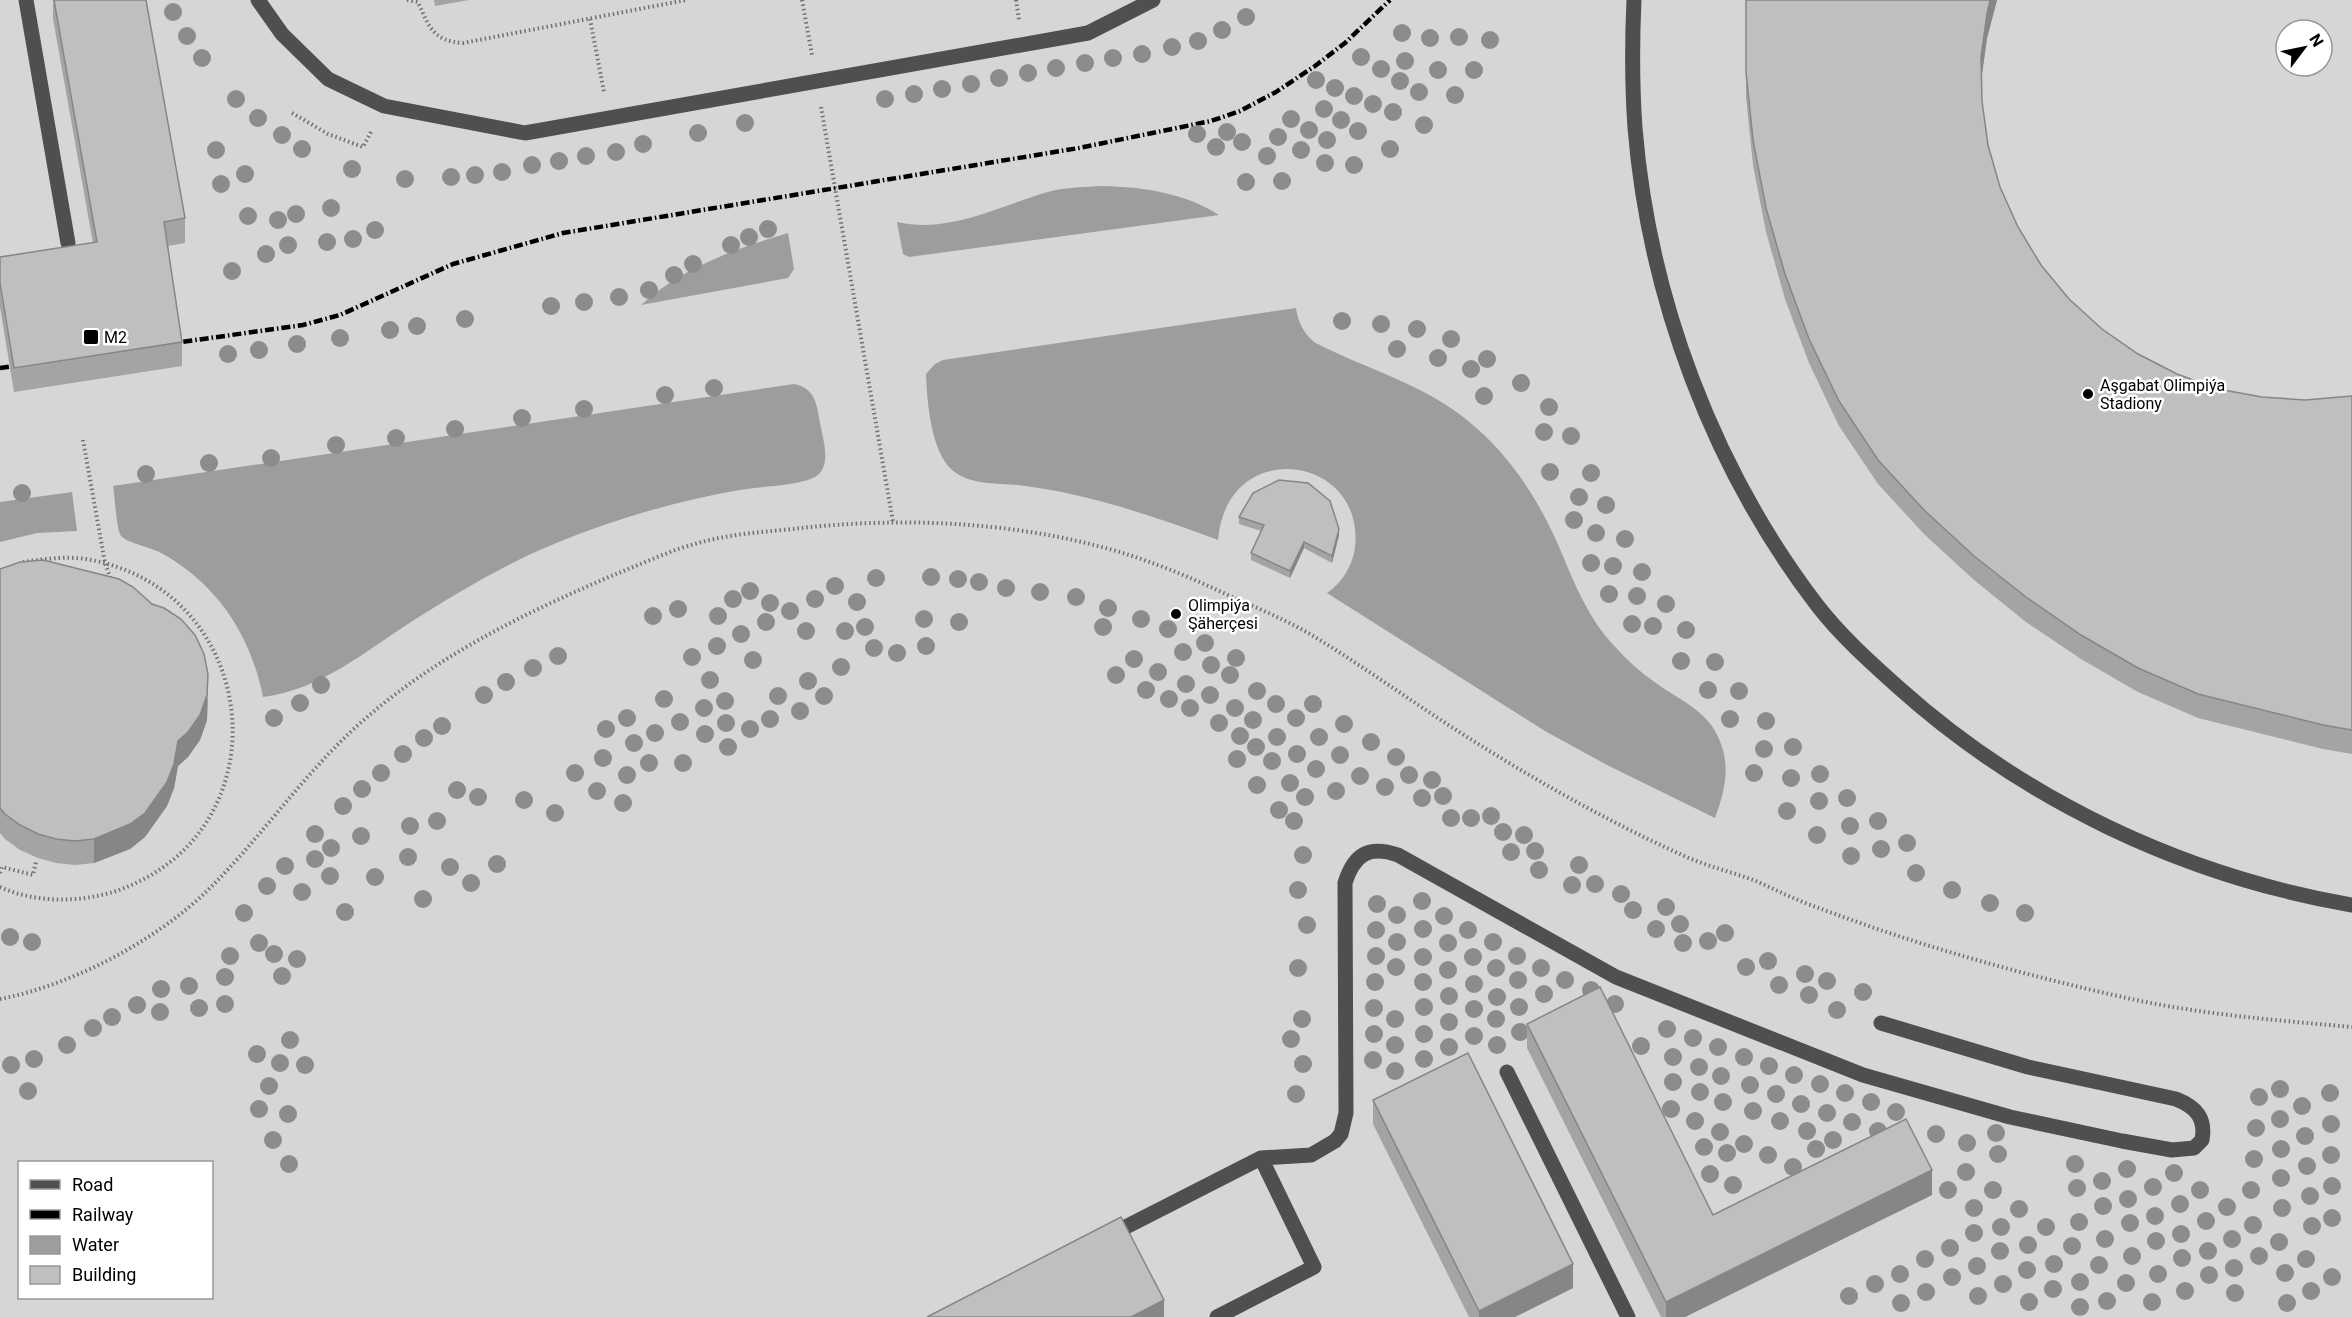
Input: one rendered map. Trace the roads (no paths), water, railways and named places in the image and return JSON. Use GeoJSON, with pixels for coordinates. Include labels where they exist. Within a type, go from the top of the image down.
{"type":"FeatureCollection","features":[{"type":"Feature","properties":{"kind":"lane"},"geometry":{"type":"LineString","coordinates":[[26,0],[68,243]]}},
{"type":"Feature","properties":{"kind":"lane"},"geometry":{"type":"LineString","coordinates":[[258,0],[282,34],[328,79],[384,106],[525,133],[1088,33],[1153,0]]}},
{"type":"Feature","properties":{"kind":"lane"},"geometry":{"type":"LineString","coordinates":[[1634,0],[1632,54],[1635,128],[1644,202],[1659,274],[1680,346],[1707,415],[1738,482],[1776,546],[1818,607],[1866,659],[1922,708],[1981,753],[2043,793],[2108,828],[2176,858],[2247,882],[2352,905]]}},
{"type":"Feature","properties":{"kind":"lane"},"geometry":{"type":"LineString","coordinates":[[1094,1243],[1261,1158],[1311,1155],[1335,1142],[1341,1134],[1346,1113],[1345,883],[1349,868],[1356,860],[1374,850],[1398,855],[1616,977],[1863,1075],[2010,1117],[2132,1143],[2172,1150],[2194,1148],[2202,1140],[2203,1122],[2199,1113],[2188,1104],[2176,1099],[2028,1067],[1881,1023]]}},
{"type":"Feature","properties":{"kind":"lane"},"geometry":{"type":"LineString","coordinates":[[1507,1072],[1628,1317]]}},
{"type":"Feature","properties":{"kind":"lane"},"geometry":{"type":"LineString","coordinates":[[1217,1317],[1314,1267],[1261,1158]]}},
{"type":"Feature","properties":{"kind":"water"},"geometry":{"type":"Polygon","coordinates":[[[1103,186],[1133,188],[1178,196],[1219,215],[909,257],[903,254],[897,222],[917,225],[955,221],[974,217],[1055,190],[1103,186]]]}},
{"type":"Feature","properties":{"kind":"water"},"geometry":{"type":"Polygon","coordinates":[[[788,233],[794,269],[788,278],[641,305],[674,280],[710,261],[749,245],[788,233]]]}},
{"type":"Feature","properties":{"kind":"water"},"geometry":{"type":"Polygon","coordinates":[[[1296,308],[1302,326],[1314,342],[1412,386],[1450,407],[1481,432],[1507,460],[1539,506],[1579,592],[1600,629],[1637,668],[1696,710],[1715,731],[1724,753],[1726,774],[1715,818],[1607,765],[1545,731],[1327,593],[1346,573],[1355,547],[1352,516],[1339,492],[1318,476],[1294,469],[1268,472],[1245,484],[1227,506],[1218,540],[1145,514],[1094,500],[1018,485],[975,481],[952,470],[939,451],[931,425],[926,374],[935,364],[943,360],[1296,308]]]}},
{"type":"Feature","properties":{"kind":"water"},"geometry":{"type":"Polygon","coordinates":[[[794,384],[806,388],[813,396],[818,411],[825,447],[825,462],[819,474],[813,478],[687,501],[635,515],[558,542],[472,585],[343,667],[285,693],[263,697],[258,675],[241,633],[216,597],[200,581],[163,554],[124,539],[118,526],[113,486],[794,384]]]}},
{"type":"Feature","properties":{"kind":"water"},"geometry":{"type":"Polygon","coordinates":[[[72,492],[77,531],[37,533],[0,542],[0,502],[72,492]]]}},
{"type":"Feature","properties":{"kind":"railway"},"geometry":{"type":"LineString","coordinates":[[167,344],[303,325],[340,315],[453,264],[563,233],[1079,148],[1211,121],[1240,111],[1276,92],[1315,66],[1345,43],[1390,0]]}},
{"type":"Feature","properties":{"kind":"railway"},"geometry":{"type":"LineString","coordinates":[[0,368],[27,364]]}},
{"type":"Feature","properties":{"kind":"place","name":"M2"},"geometry":{"type":"Point","coordinates":[91,337]}},
{"type":"Feature","properties":{"kind":"place","name":"Aşgabat Olimpiýa Stadiony"},"geometry":{"type":"Point","coordinates":[2088,394]}},
{"type":"Feature","properties":{"kind":"place","name":"Olimpiýa Şäherçesi"},"geometry":{"type":"Point","coordinates":[1176,614]}}]}
